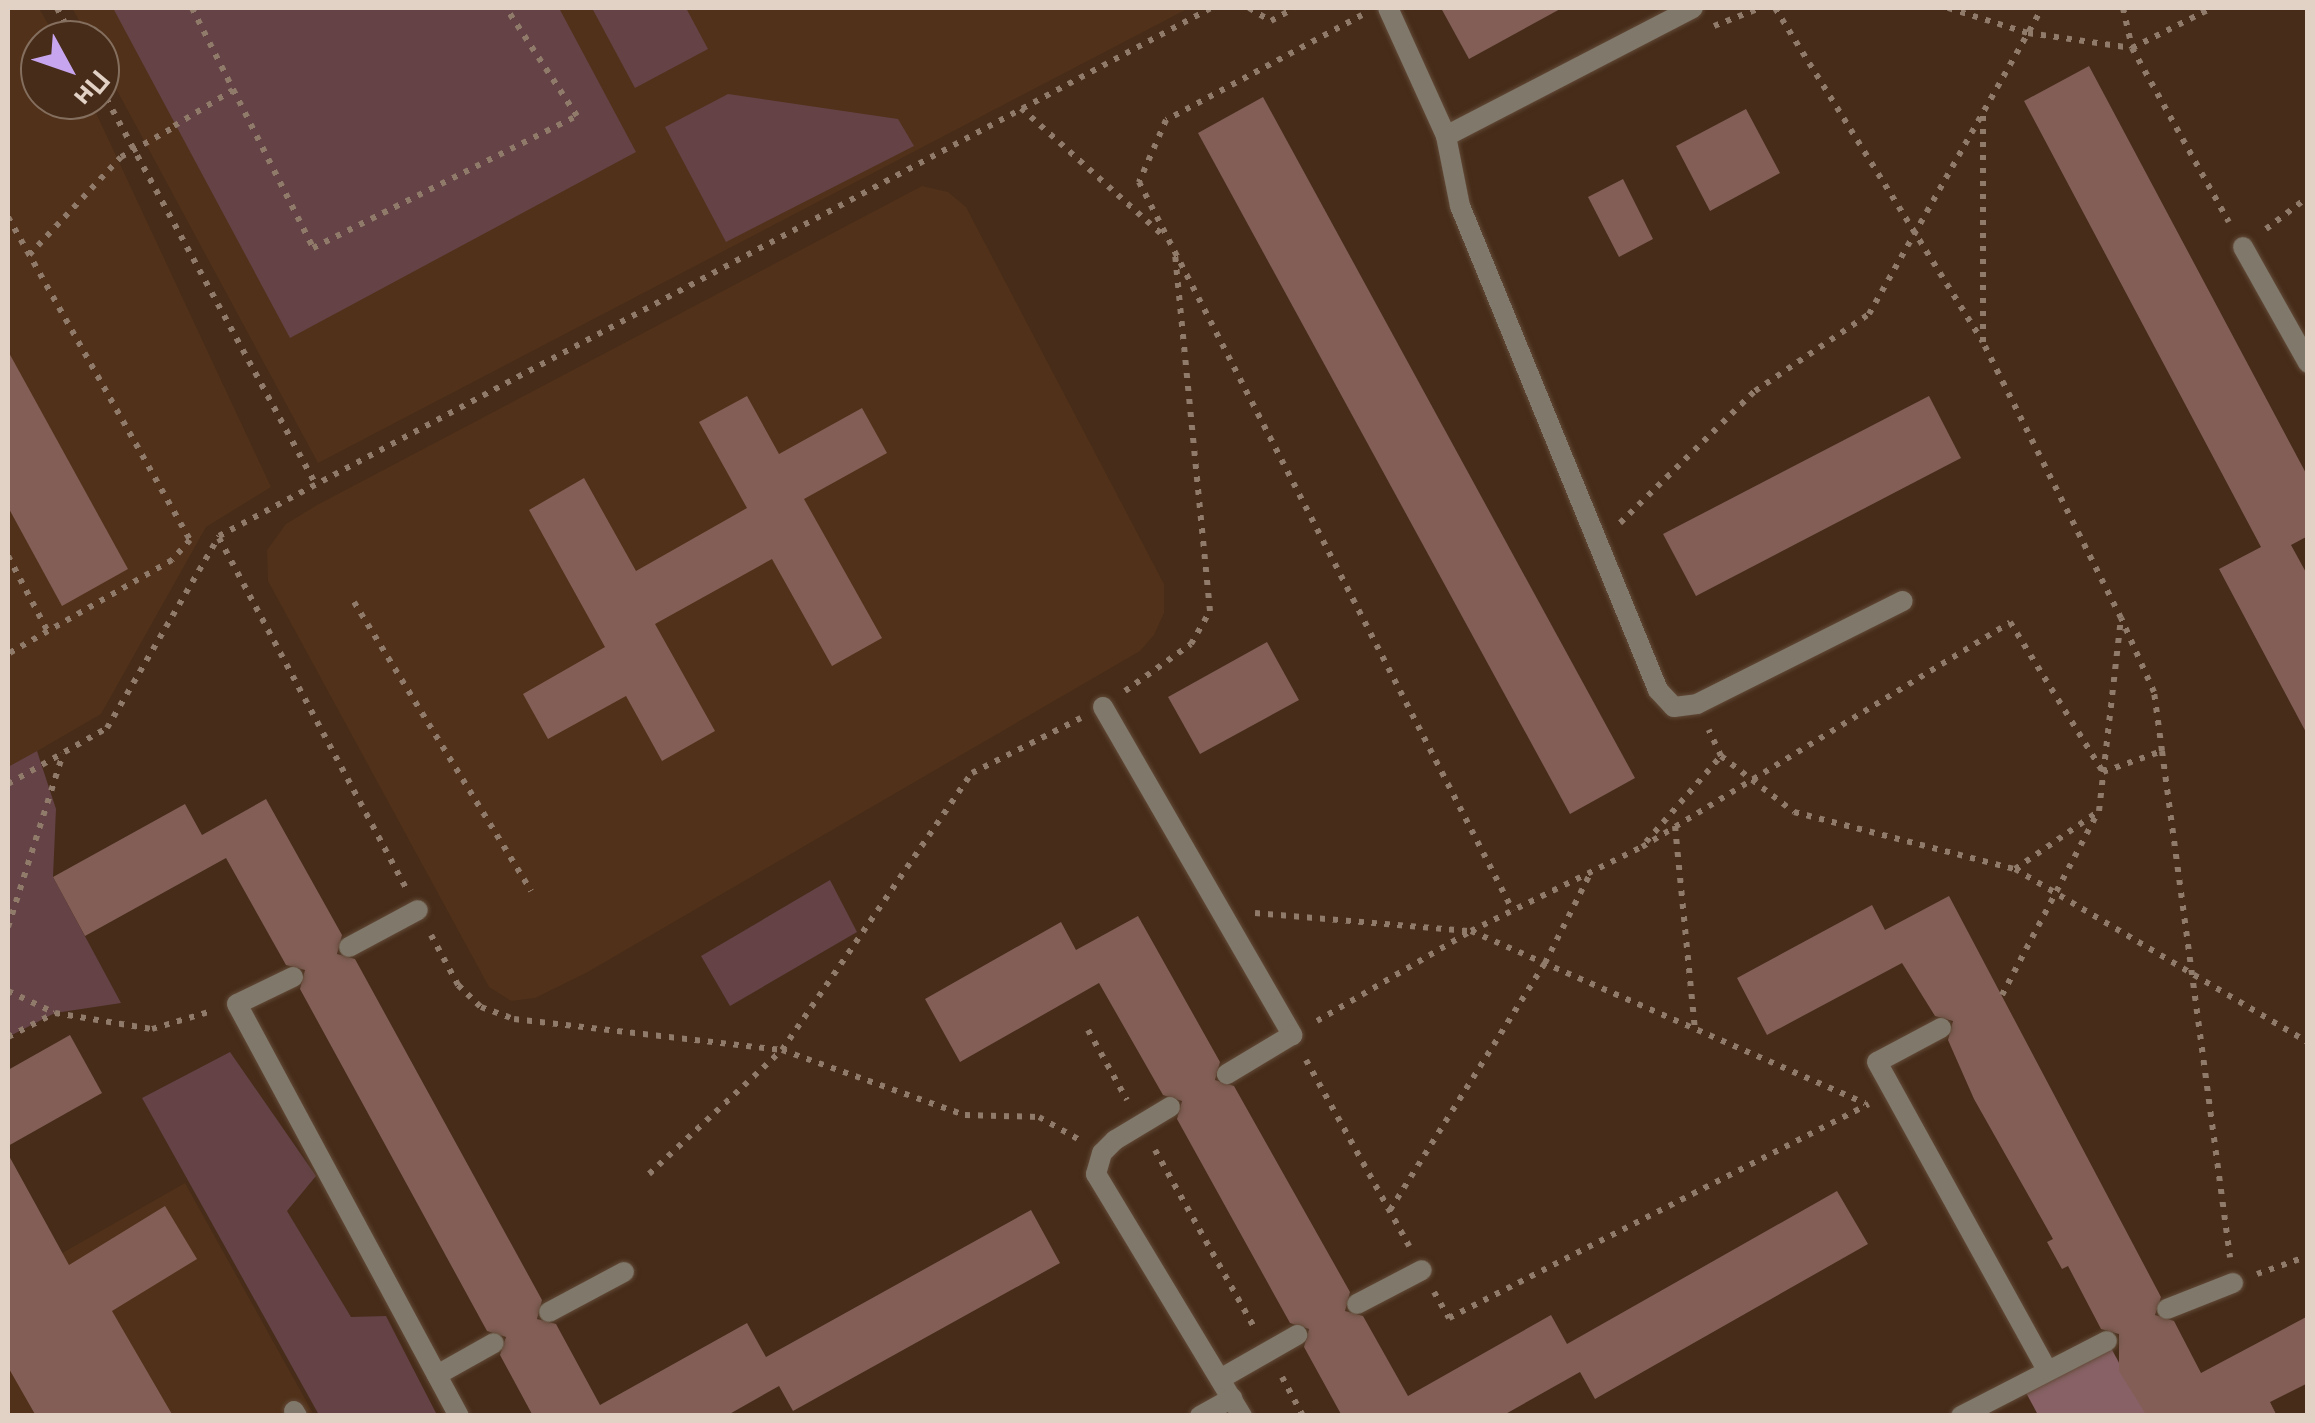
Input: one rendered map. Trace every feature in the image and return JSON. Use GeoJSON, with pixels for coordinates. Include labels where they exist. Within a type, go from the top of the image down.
{"type":"FeatureCollection","features":[{"type":"Feature","properties":{"kind":"lane"},"geometry":{"type":"LineString","coordinates":[[1388,8],[1446,136],[1460,206],[1658,690],[1674,707],[1696,704],[1903,601]]}},
{"type":"Feature","properties":{"kind":"lane"},"geometry":{"type":"LineString","coordinates":[[1446,136],[1693,8]]}},
{"type":"Feature","properties":{"kind":"lane"},"geometry":{"type":"LineString","coordinates":[[2243,247],[2308,363]]}},
{"type":"Feature","properties":{"kind":"lane"},"geometry":{"type":"LineString","coordinates":[[1102,707],[1292,1036],[1227,1074]]}},
{"type":"Feature","properties":{"kind":"lane"},"geometry":{"type":"LineString","coordinates":[[348,948],[418,910]]}},
{"type":"Feature","properties":{"kind":"lane"},"geometry":{"type":"LineString","coordinates":[[293,976],[237,1004],[460,1416]]}},
{"type":"Feature","properties":{"kind":"lane"},"geometry":{"type":"LineString","coordinates":[[1942,1028],[1876,1062],[2046,1368]]}},
{"type":"Feature","properties":{"kind":"lane"},"geometry":{"type":"LineString","coordinates":[[1170,1107],[1140,1124],[1102,1154],[1096,1174],[1237,1407],[1200,1416]]}},
{"type":"Feature","properties":{"kind":"lane"},"geometry":{"type":"LineString","coordinates":[[1357,1304],[1422,1270]]}},
{"type":"Feature","properties":{"kind":"lane"},"geometry":{"type":"LineString","coordinates":[[549,1312],[624,1272]]}},
{"type":"Feature","properties":{"kind":"lane"},"geometry":{"type":"LineString","coordinates":[[2167,1309],[2233,1284]]}},
{"type":"Feature","properties":{"kind":"lane"},"geometry":{"type":"LineString","coordinates":[[1220,1379],[1298,1336]]}},
{"type":"Feature","properties":{"kind":"lane"},"geometry":{"type":"LineString","coordinates":[[1961,1416],[2046,1368],[2107,1340]]}},
{"type":"Feature","properties":{"kind":"lane"},"geometry":{"type":"LineString","coordinates":[[437,1374],[494,1343]]}},
{"type":"Feature","properties":{"kind":"path"},"geometry":{"type":"LineString","coordinates":[[192,8],[313,248],[577,116],[506,8]]}},
{"type":"Feature","properties":{"kind":"path"},"geometry":{"type":"LineString","coordinates":[[8,784],[107,728],[218,536],[1211,8]]}},
{"type":"Feature","properties":{"kind":"path"},"geometry":{"type":"LineString","coordinates":[[1249,8],[1271,20],[1294,8]]}},
{"type":"Feature","properties":{"kind":"path"},"geometry":{"type":"LineString","coordinates":[[1377,8],[1166,120],[1140,182],[1512,911]]}},
{"type":"Feature","properties":{"kind":"path"},"geometry":{"type":"LineString","coordinates":[[1775,8],[1983,342],[2154,692],[2233,1284],[2308,1256]]}},
{"type":"Feature","properties":{"kind":"path"},"geometry":{"type":"LineString","coordinates":[[1948,8],[2028,33],[2132,48],[2212,8]]}},
{"type":"Feature","properties":{"kind":"path"},"geometry":{"type":"LineString","coordinates":[[1612,531],[1755,391],[1869,314],[2042,8]]}},
{"type":"Feature","properties":{"kind":"path"},"geometry":{"type":"LineString","coordinates":[[2122,8],[2132,48],[2243,247],[2308,197]]}},
{"type":"Feature","properties":{"kind":"path"},"geometry":{"type":"LineString","coordinates":[[160,135],[233,90]]}},
{"type":"Feature","properties":{"kind":"path"},"geometry":{"type":"LineString","coordinates":[[1022,108],[1170,241]]}},
{"type":"Feature","properties":{"kind":"path"},"geometry":{"type":"LineString","coordinates":[[1983,110],[1983,342]]}},
{"type":"Feature","properties":{"kind":"path"},"geometry":{"type":"LineString","coordinates":[[118,120],[316,484]]}},
{"type":"Feature","properties":{"kind":"path"},"geometry":{"type":"LineString","coordinates":[[30,254],[134,150],[176,126]]}},
{"type":"Feature","properties":{"kind":"path"},"geometry":{"type":"LineString","coordinates":[[8,217],[190,540],[172,560],[8,654]]}},
{"type":"Feature","properties":{"kind":"path"},"geometry":{"type":"LineString","coordinates":[[649,1174],[782,1050],[972,773],[1102,707],[1191,644],[1210,610],[1175,251]]}},
{"type":"Feature","properties":{"kind":"path"},"geometry":{"type":"LineString","coordinates":[[218,536],[458,985],[481,1007],[514,1019],[782,1050],[965,1116],[1039,1117],[1102,1154]]}},
{"type":"Feature","properties":{"kind":"path"},"geometry":{"type":"LineString","coordinates":[[8,556],[48,632]]}},
{"type":"Feature","properties":{"kind":"path"},"geometry":{"type":"LineString","coordinates":[[354,602],[531,891]]}},
{"type":"Feature","properties":{"kind":"path"},"geometry":{"type":"LineString","coordinates":[[2002,995],[2099,811],[2121,618]]}},
{"type":"Feature","properties":{"kind":"path"},"geometry":{"type":"LineString","coordinates":[[1894,1093],[1448,1318],[1292,1036],[1471,931],[1642,847],[2010,622],[2103,772]]}},
{"type":"Feature","properties":{"kind":"path"},"geometry":{"type":"LineString","coordinates":[[1696,704],[1721,756],[1756,778],[1794,812],[2015,870],[2192,978],[2308,1042]]}},
{"type":"Feature","properties":{"kind":"path"},"geometry":{"type":"LineString","coordinates":[[2103,772],[2162,751]]}},
{"type":"Feature","properties":{"kind":"path"},"geometry":{"type":"LineString","coordinates":[[8,927],[64,752]]}},
{"type":"Feature","properties":{"kind":"path"},"geometry":{"type":"LineString","coordinates":[[1642,847],[1721,756]]}},
{"type":"Feature","properties":{"kind":"path"},"geometry":{"type":"LineString","coordinates":[[2015,870],[2099,811]]}},
{"type":"Feature","properties":{"kind":"path"},"geometry":{"type":"LineString","coordinates":[[1676,826],[1695,1029]]}},
{"type":"Feature","properties":{"kind":"path"},"geometry":{"type":"LineString","coordinates":[[1390,1210],[1545,964],[1591,872]]}},
{"type":"Feature","properties":{"kind":"path"},"geometry":{"type":"LineString","coordinates":[[1222,910],[1471,931],[1911,1124]]}},
{"type":"Feature","properties":{"kind":"path"},"geometry":{"type":"LineString","coordinates":[[8,991],[55,1013],[152,1029],[237,1004]]}},
{"type":"Feature","properties":{"kind":"path"},"geometry":{"type":"LineString","coordinates":[[8,1037],[55,1013]]}},
{"type":"Feature","properties":{"kind":"path"},"geometry":{"type":"LineString","coordinates":[[1088,1030],[1303,1416]]}},
{"type":"Feature","properties":{"kind":"shaded area"},"geometry":{"type":"Polygon","coordinates":[[[8,8],[39,8],[46,20],[20,20],[20,120],[99,120],[271,487],[206,527],[101,714],[8,768],[8,8]]]}},
{"type":"Feature","properties":{"kind":"shaded area"},"geometry":{"type":"Polygon","coordinates":[[[72,8],[1189,8],[318,463],[120,96],[120,20],[79,20],[72,8]]]}},
{"type":"Feature","properties":{"kind":"shaded area"},"geometry":{"type":"Polygon","coordinates":[[[113,8],[559,8],[636,152],[290,338],[113,8]]]}},
{"type":"Feature","properties":{"kind":"shaded area"},"geometry":{"type":"Polygon","coordinates":[[[592,8],[686,8],[708,49],[635,88],[592,8]]]}},
{"type":"Feature","properties":{"kind":"shaded area"},"geometry":{"type":"Polygon","coordinates":[[[728,94],[898,119],[914,146],[726,242],[665,127],[728,94]]]}},
{"type":"Feature","properties":{"kind":"shaded area"},"geometry":{"type":"Polygon","coordinates":[[[922,186],[948,192],[966,207],[1164,584],[1164,613],[1154,635],[1140,651],[586,973],[535,998],[511,1001],[489,987],[268,581],[267,550],[286,524],[317,505],[922,186]]]}},
{"type":"Feature","properties":{"kind":"shaded area"},"geometry":{"type":"Polygon","coordinates":[[[37,751],[56,809],[53,877],[121,1003],[55,1013],[8,1037],[8,767],[37,751]]]}},
{"type":"Feature","properties":{"kind":"shaded area"},"geometry":{"type":"Polygon","coordinates":[[[830,880],[857,932],[730,1006],[701,956],[830,880]]]}},
{"type":"Feature","properties":{"kind":"shaded area"},"geometry":{"type":"Polygon","coordinates":[[[230,1052],[316,1176],[287,1211],[351,1317],[386,1316],[437,1415],[319,1415],[142,1098],[230,1052]]]}},
{"type":"Feature","properties":{"kind":"shaded area"},"geometry":{"type":"Polygon","coordinates":[[[185,1183],[314,1415],[8,1415],[8,1284],[185,1183]]]}},
{"type":"Feature","properties":{"kind":"shaded area"},"geometry":{"type":"Polygon","coordinates":[[[2110,1346],[2147,1415],[2038,1415],[2024,1389],[2110,1346]]]}},
{"type":"Feature","properties":{"kind":"building"},"geometry":{"type":"Polygon","coordinates":[[[1441,8],[1562,8],[1469,59],[1441,8]]]}},
{"type":"Feature","properties":{"kind":"building"},"geometry":{"type":"Polygon","coordinates":[[[2089,66],[2308,477],[2308,536],[2291,545],[2308,576],[2308,736],[2219,569],[2261,547],[2024,101],[2089,66]]]}},
{"type":"Feature","properties":{"kind":"building"},"geometry":{"type":"Polygon","coordinates":[[[1263,97],[1635,778],[1570,814],[1198,133],[1263,97]]]}},
{"type":"Feature","properties":{"kind":"building"},"geometry":{"type":"Polygon","coordinates":[[[1746,109],[1780,173],[1710,211],[1676,146],[1746,109]]]}},
{"type":"Feature","properties":{"kind":"building"},"geometry":{"type":"Polygon","coordinates":[[[1623,179],[1653,239],[1619,257],[1588,197],[1623,179]]]}},
{"type":"Feature","properties":{"kind":"building"},"geometry":{"type":"Polygon","coordinates":[[[8,351],[128,569],[62,606],[8,507],[8,351]]]}},
{"type":"Feature","properties":{"kind":"building"},"geometry":{"type":"Polygon","coordinates":[[[747,396],[779,454],[862,408],[887,453],[804,499],[882,638],[832,666],[772,559],[655,624],[715,731],[662,761],[626,696],[548,739],[523,694],[605,647],[529,510],[584,478],[636,571],[747,508],[699,422],[747,396]]]}},
{"type":"Feature","properties":{"kind":"building"},"geometry":{"type":"Polygon","coordinates":[[[1929,396],[1961,458],[1696,596],[1663,534],[1929,396]]]}},
{"type":"Feature","properties":{"kind":"building"},"geometry":{"type":"Polygon","coordinates":[[[1267,642],[1299,700],[1200,754],[1168,697],[1267,642]]]}},
{"type":"Feature","properties":{"kind":"building"},"geometry":{"type":"Polygon","coordinates":[[[266,799],[342,935],[337,954],[355,959],[542,1300],[537,1319],[556,1324],[600,1405],[747,1323],[766,1357],[1031,1210],[1060,1263],[793,1411],[779,1386],[726,1416],[533,1416],[500,1355],[506,1337],[487,1331],[300,989],[305,970],[286,965],[226,858],[85,936],[53,877],[185,804],[202,835],[266,799]]]}},
{"type":"Feature","properties":{"kind":"building"},"geometry":{"type":"Polygon","coordinates":[[[1949,896],[2161,1297],[2155,1315],[2174,1321],[2201,1373],[2308,1316],[2308,1383],[2270,1402],[2277,1416],[2147,1416],[2119,1371],[2119,1334],[2101,1329],[2068,1266],[2062,1269],[2047,1242],[2053,1239],[1974,1099],[1948,1040],[1953,1021],[1935,1016],[1902,963],[1767,1035],[1737,978],[1872,905],[1885,930],[1949,896]]]}},
{"type":"Feature","properties":{"kind":"building"},"geometry":{"type":"Polygon","coordinates":[[[1138,916],[1220,1062],[1215,1080],[1234,1086],[1350,1292],[1345,1311],[1363,1316],[1408,1396],[1551,1315],[1567,1344],[1837,1191],[1868,1244],[1595,1399],[1580,1372],[1502,1416],[1342,1416],[1304,1347],[1309,1329],[1290,1323],[1177,1119],[1182,1101],[1163,1095],[1099,983],[960,1062],[925,999],[1061,922],[1076,950],[1138,916]]]}},
{"type":"Feature","properties":{"kind":"building"},"geometry":{"type":"Polygon","coordinates":[[[70,1035],[102,1093],[8,1146],[8,1070],[70,1035]]]}},
{"type":"Feature","properties":{"kind":"building"},"geometry":{"type":"Polygon","coordinates":[[[8,1154],[69,1265],[165,1206],[197,1259],[112,1311],[173,1416],[36,1416],[8,1367],[8,1154]]]}}]}
